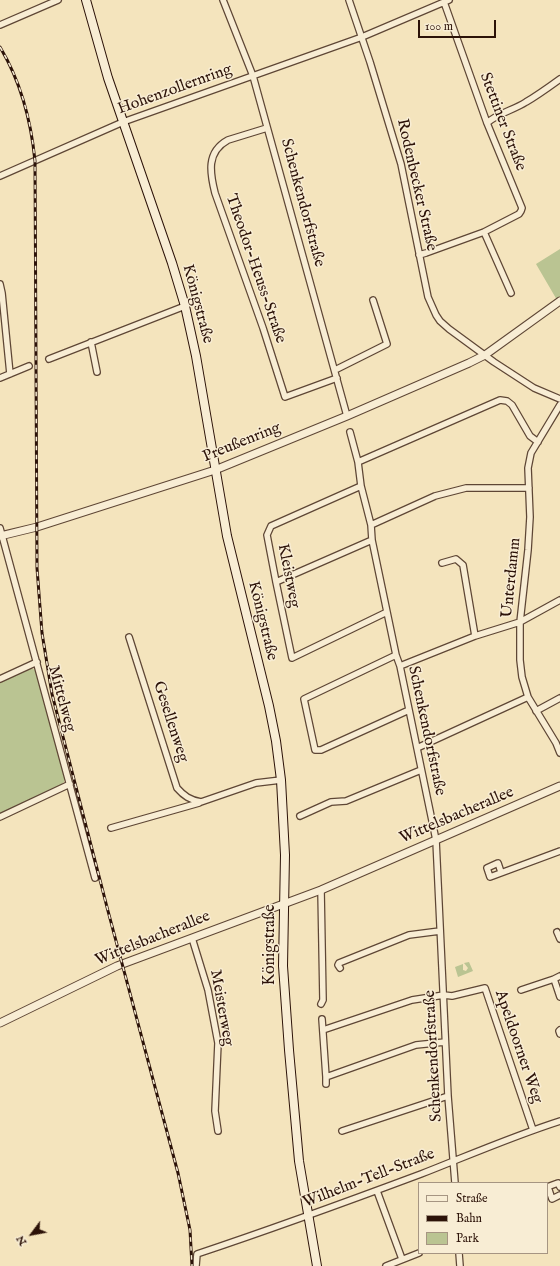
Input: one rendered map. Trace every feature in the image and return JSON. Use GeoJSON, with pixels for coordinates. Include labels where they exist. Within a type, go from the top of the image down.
{"type":"FeatureCollection","features":[{"type":"Feature","properties":{"kind":"main road","name":"Königstraße"},"geometry":{"type":"LineString","coordinates":[[86,0],[108,78],[172,263],[185,306],[196,356],[227,536],[275,734],[285,855],[283,966],[286,1011],[298,1146],[317,1266]]}},
{"type":"Feature","properties":{"kind":"street"},"geometry":{"type":"LineString","coordinates":[[0,25],[58,0]]}},
{"type":"Feature","properties":{"kind":"street","name":"Schenkendorfstraße"},"geometry":{"type":"LineString","coordinates":[[223,0],[253,76],[347,416]]}},
{"type":"Feature","properties":{"kind":"street","name":"Rodenbecker Straße"},"geometry":{"type":"LineString","coordinates":[[349,0],[362,37],[401,164],[428,297],[436,315],[449,329],[494,362],[534,388],[560,399]]}},
{"type":"Feature","properties":{"kind":"street","name":"Hohenzollernring"},"geometry":{"type":"LineString","coordinates":[[0,176],[123,122],[362,37],[446,1]]}},
{"type":"Feature","properties":{"kind":"street","name":"Stettiner Straße"},"geometry":{"type":"LineString","coordinates":[[419,255],[484,232],[522,211],[487,123],[446,1]]}},
{"type":"Feature","properties":{"kind":"street"},"geometry":{"type":"LineString","coordinates":[[487,123],[493,118],[526,102],[560,79]]}},
{"type":"Feature","properties":{"kind":"street","name":"Theodor-Heuss-Straße"},"geometry":{"type":"LineString","coordinates":[[267,128],[228,140],[217,148],[211,166],[215,193],[263,328],[285,398],[337,378]]}},
{"type":"Feature","properties":{"kind":"street"},"geometry":{"type":"LineString","coordinates":[[484,232],[511,293]]}},
{"type":"Feature","properties":{"kind":"street"},"geometry":{"type":"LineString","coordinates":[[0,284],[10,374]]}},
{"type":"Feature","properties":{"kind":"street"},"geometry":{"type":"LineString","coordinates":[[335,370],[387,344],[373,300]]}},
{"type":"Feature","properties":{"kind":"street","name":"Preußenring"},"geometry":{"type":"LineString","coordinates":[[1,533],[44,525],[215,470],[347,416],[470,363],[485,355],[560,301]]}},
{"type":"Feature","properties":{"kind":"street"},"geometry":{"type":"LineString","coordinates":[[49,359],[185,306]]}},
{"type":"Feature","properties":{"kind":"street"},"geometry":{"type":"LineString","coordinates":[[91,342],[97,372]]}},
{"type":"Feature","properties":{"kind":"street"},"geometry":{"type":"LineString","coordinates":[[0,378],[29,366]]}},
{"type":"Feature","properties":{"kind":"street"},"geometry":{"type":"LineString","coordinates":[[358,462],[500,400],[507,401],[512,405],[530,436],[538,442]]}},
{"type":"Feature","properties":{"kind":"street","name":"Unterdamm"},"geometry":{"type":"LineString","coordinates":[[560,405],[531,454],[528,468],[530,517],[520,622],[520,660],[522,677],[528,697],[556,743],[560,753]]}},
{"type":"Feature","properties":{"kind":"street","name":"Schenkendorfstraße"},"geometry":{"type":"LineString","coordinates":[[350,432],[358,462],[361,486],[371,525],[372,540],[436,840],[445,1042],[455,1182]]}},
{"type":"Feature","properties":{"kind":"street","name":"Kleistweg"},"geometry":{"type":"LineString","coordinates":[[361,486],[271,526],[267,534],[292,658],[387,612]]}},
{"type":"Feature","properties":{"kind":"street"},"geometry":{"type":"LineString","coordinates":[[371,525],[435,496],[466,488],[529,488]]}},
{"type":"Feature","properties":{"kind":"street","name":"Mittelweg"},"geometry":{"type":"LineString","coordinates":[[1,533],[95,878]]}},
{"type":"Feature","properties":{"kind":"street"},"geometry":{"type":"LineString","coordinates":[[276,582],[372,540]]}},
{"type":"Feature","properties":{"kind":"street"},"geometry":{"type":"LineString","coordinates":[[442,563],[456,559],[463,565],[475,636]]}},
{"type":"Feature","properties":{"kind":"street"},"geometry":{"type":"LineString","coordinates":[[400,666],[475,636],[520,622],[560,600]]}},
{"type":"Feature","properties":{"kind":"street","name":"Gesellenweg"},"geometry":{"type":"LineString","coordinates":[[129,636],[177,788],[184,796],[193,801],[201,802]]}},
{"type":"Feature","properties":{"kind":"street"},"geometry":{"type":"LineString","coordinates":[[396,655],[304,699],[315,750],[321,750],[409,710]]}},
{"type":"Feature","properties":{"kind":"street"},"geometry":{"type":"LineString","coordinates":[[0,679],[37,662]]}},
{"type":"Feature","properties":{"kind":"street"},"geometry":{"type":"LineString","coordinates":[[417,748],[528,697]]}},
{"type":"Feature","properties":{"kind":"street"},"geometry":{"type":"LineString","coordinates":[[536,711],[560,698]]}},
{"type":"Feature","properties":{"kind":"street"},"geometry":{"type":"LineString","coordinates":[[300,816],[331,802],[346,801],[421,770]]}},
{"type":"Feature","properties":{"kind":"street"},"geometry":{"type":"LineString","coordinates":[[111,828],[201,802],[256,783],[280,780]]}},
{"type":"Feature","properties":{"kind":"street"},"geometry":{"type":"LineString","coordinates":[[0,817],[70,784]]}},
{"type":"Feature","properties":{"kind":"street","name":"Wittelsbacherallee"},"geometry":{"type":"LineString","coordinates":[[0,1023],[117,966],[321,890],[560,786]]}},
{"type":"Feature","properties":{"kind":"street"},"geometry":{"type":"LineString","coordinates":[[501,872],[560,851]]}},
{"type":"Feature","properties":{"kind":"street"},"geometry":{"type":"LineString","coordinates":[[321,890],[323,967],[323,1000],[321,1004]]}},
{"type":"Feature","properties":{"kind":"street"},"geometry":{"type":"LineString","coordinates":[[340,968],[338,965],[340,963],[409,935],[440,931]]}},
{"type":"Feature","properties":{"kind":"street"},"geometry":{"type":"LineString","coordinates":[[558,932],[560,939]]}},
{"type":"Feature","properties":{"kind":"street","name":"Meisterweg"},"geometry":{"type":"LineString","coordinates":[[192,938],[208,990],[218,1043],[215,1111],[218,1131]]}},
{"type":"Feature","properties":{"kind":"street"},"geometry":{"type":"LineString","coordinates":[[521,990],[560,976]]}},
{"type":"Feature","properties":{"kind":"street"},"geometry":{"type":"LineString","coordinates":[[554,979],[560,997]]}},
{"type":"Feature","properties":{"kind":"street","name":"Apeldoorner Weg"},"geometry":{"type":"LineString","coordinates":[[444,995],[452,996],[485,988],[533,1130]]}},
{"type":"Feature","properties":{"kind":"street"},"geometry":{"type":"LineString","coordinates":[[323,1030],[412,1000],[444,995]]}},
{"type":"Feature","properties":{"kind":"street"},"geometry":{"type":"LineString","coordinates":[[322,1019],[326,1084]]}},
{"type":"Feature","properties":{"kind":"street"},"geometry":{"type":"LineString","coordinates":[[560,1030],[560,1034]]}},
{"type":"Feature","properties":{"kind":"street"},"geometry":{"type":"LineString","coordinates":[[326,1077],[416,1046],[445,1042]]}},
{"type":"Feature","properties":{"kind":"street"},"geometry":{"type":"LineString","coordinates":[[342,1131],[448,1096]]}},
{"type":"Feature","properties":{"kind":"street","name":"Wilhelm-Tell-Straße"},"geometry":{"type":"LineString","coordinates":[[196,1266],[197,1254],[377,1191],[533,1130],[560,1121]]}},
{"type":"Feature","properties":{"kind":"street"},"geometry":{"type":"LineString","coordinates":[[548,1187],[559,1185]]}},
{"type":"Feature","properties":{"kind":"street"},"geometry":{"type":"LineString","coordinates":[[548,1189],[552,1199],[560,1196]]}},
{"type":"Feature","properties":{"kind":"street"},"geometry":{"type":"LineString","coordinates":[[377,1191],[402,1259]]}},
{"type":"Feature","properties":{"kind":"street"},"geometry":{"type":"LineString","coordinates":[[386,1266],[418,1253]]}},
{"type":"Feature","properties":{"kind":"street"},"geometry":{"type":"LineString","coordinates":[[459,1254],[460,1266]]}},
{"type":"Feature","properties":{"kind":"green space"},"geometry":{"type":"Polygon","coordinates":[[[560,249],[560,297],[557,300],[536,264],[560,249]]]}},
{"type":"Feature","properties":{"kind":"green space"},"geometry":{"type":"Polygon","coordinates":[[[30,668],[36,670],[65,777],[64,782],[57,788],[0,816],[0,682],[30,668]]]}},
{"type":"Feature","properties":{"kind":"green space"},"geometry":{"type":"Polygon","coordinates":[[[469,962],[473,971],[458,977],[455,967],[463,964],[463,970],[466,971],[468,968],[464,963],[469,962]]]}},
{"type":"Feature","properties":{"kind":"railway"},"geometry":{"type":"LineString","coordinates":[[0,47],[14,74],[24,102],[31,131],[35,161],[37,568],[42,633],[52,694],[178,1173],[190,1230],[192,1266]]}}]}
